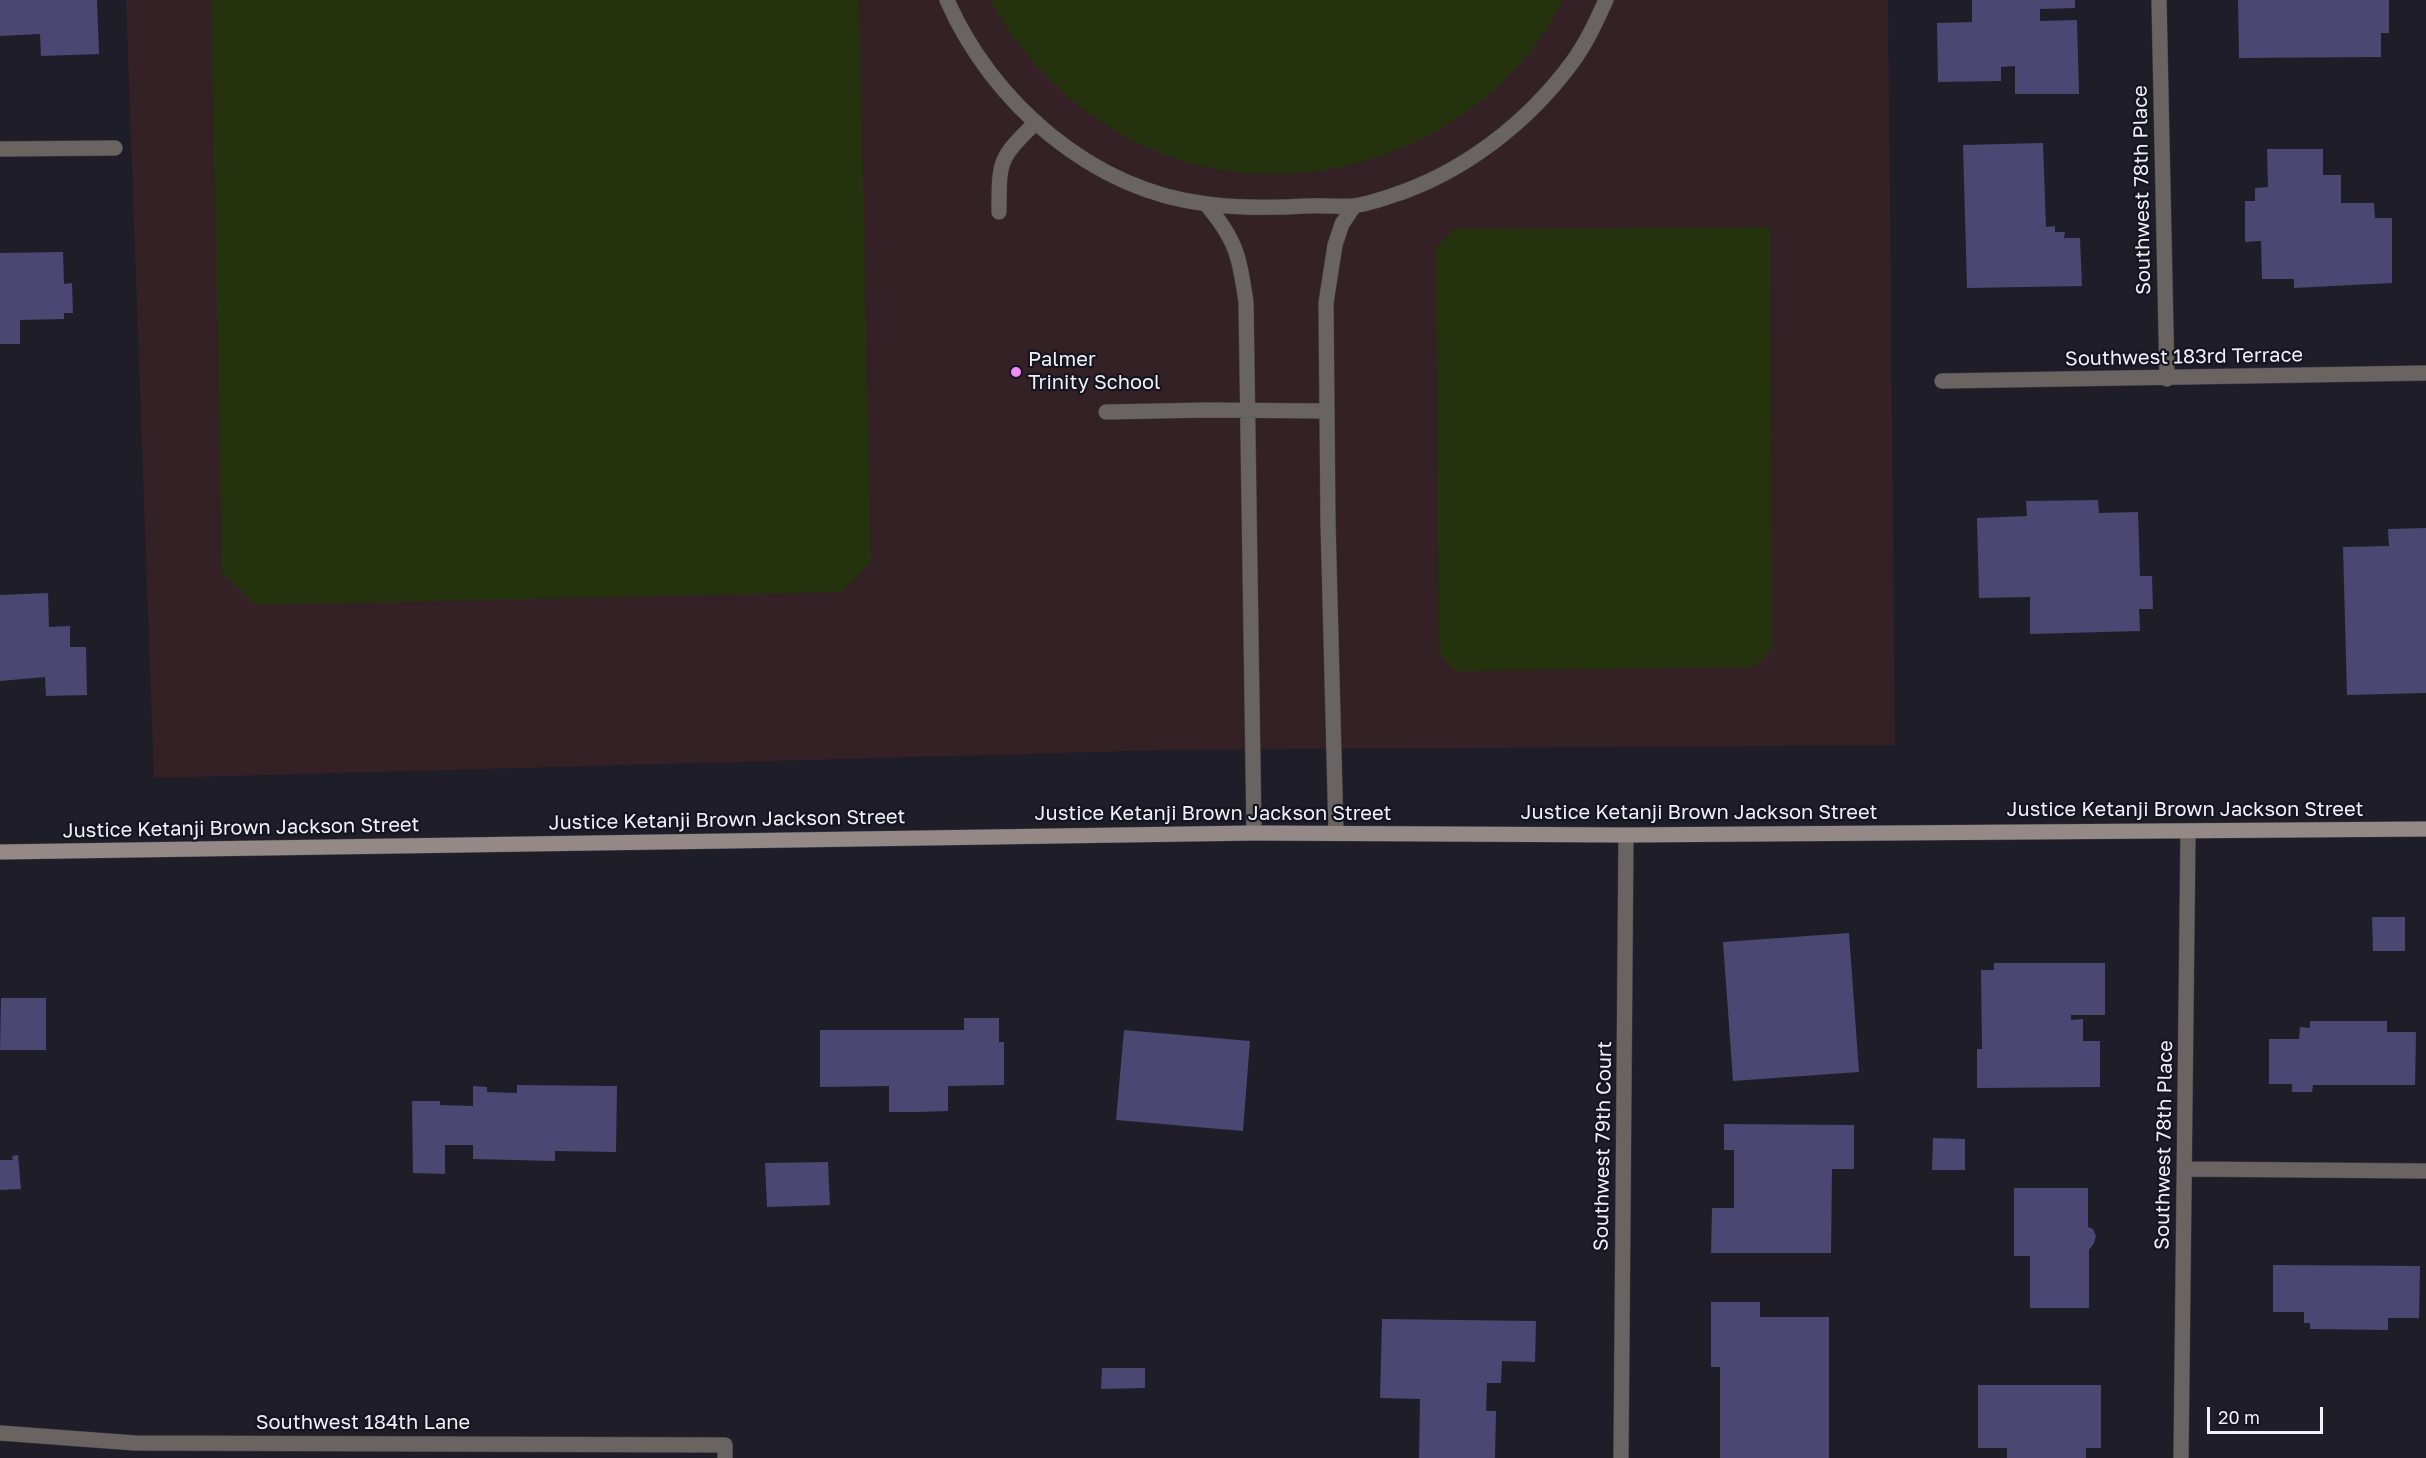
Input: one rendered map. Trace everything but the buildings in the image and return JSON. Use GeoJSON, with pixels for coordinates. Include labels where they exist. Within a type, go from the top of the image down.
{"type":"FeatureCollection","features":[{"type":"Feature","properties":{"kind":"main road","name":"Justice Ketanji Brown Jackson Street"},"geometry":{"type":"LineString","coordinates":[[0,852],[1254,833],[1626,835],[2426,829]]}},
{"type":"Feature","properties":{"kind":"street"},"geometry":{"type":"LineString","coordinates":[[947,0],[974,51],[996,82],[1056,140],[1097,167],[1144,189],[1206,204],[1283,207],[1354,206],[1393,196],[1465,161],[1510,130],[1546,95],[1572,62],[1592,30],[1606,0]]}},
{"type":"Feature","properties":{"kind":"street","name":"Southwest 78th Place"},"geometry":{"type":"LineString","coordinates":[[2159,0],[2167,379]]}},
{"type":"Feature","properties":{"kind":"street"},"geometry":{"type":"LineString","coordinates":[[999,212],[999,176],[1002,160],[1010,148],[1036,122]]}},
{"type":"Feature","properties":{"kind":"street"},"geometry":{"type":"LineString","coordinates":[[0,150],[116,148]]}},
{"type":"Feature","properties":{"kind":"street"},"geometry":{"type":"LineString","coordinates":[[1206,204],[1223,224],[1233,242],[1246,303],[1254,833]]}},
{"type":"Feature","properties":{"kind":"street"},"geometry":{"type":"LineString","coordinates":[[1336,833],[1326,303],[1330,267],[1342,224],[1354,206]]}},
{"type":"Feature","properties":{"kind":"street","name":"Southwest 183rd Terrace"},"geometry":{"type":"LineString","coordinates":[[1942,381],[2426,373]]}},
{"type":"Feature","properties":{"kind":"street"},"geometry":{"type":"LineString","coordinates":[[1106,412],[1327,411]]}},
{"type":"Feature","properties":{"kind":"street","name":"Southwest 78th Place"},"geometry":{"type":"LineString","coordinates":[[2181,1458],[2188,832]]}},
{"type":"Feature","properties":{"kind":"street","name":"Southwest 79th Court"},"geometry":{"type":"LineString","coordinates":[[1621,1458],[1626,835]]}},
{"type":"Feature","properties":{"kind":"street"},"geometry":{"type":"LineString","coordinates":[[2185,1169],[2426,1171]]}},
{"type":"Feature","properties":{"kind":"street","name":"Southwest 184th Lane"},"geometry":{"type":"LineString","coordinates":[[0,1432],[135,1443],[725,1452]]}},
{"type":"Feature","properties":{"kind":"shaded area","name":"Palmer Trinity School"},"geometry":{"type":"Polygon","coordinates":[[[126,0],[1888,0],[1895,745],[1166,750],[154,778],[126,0]]]}},
{"type":"Feature","properties":{"kind":"green space"},"geometry":{"type":"Polygon","coordinates":[[[211,0],[859,0],[871,562],[842,592],[256,605],[222,573],[211,0]]]}},
{"type":"Feature","properties":{"kind":"green space"},"geometry":{"type":"Polygon","coordinates":[[[990,0],[1563,0],[1536,44],[1520,64],[1463,115],[1419,140],[1357,163],[1295,174],[1234,172],[1176,158],[1121,134],[1071,99],[1027,54],[990,0]]]}},
{"type":"Feature","properties":{"kind":"green space"},"geometry":{"type":"Polygon","coordinates":[[[1770,227],[1772,650],[1754,667],[1456,671],[1439,653],[1436,248],[1454,229],[1770,227]]]}},
{"type":"Feature","properties":{"kind":"place","name":"Palmer Trinity School"},"geometry":{"type":"Point","coordinates":[1016,372]}}]}
